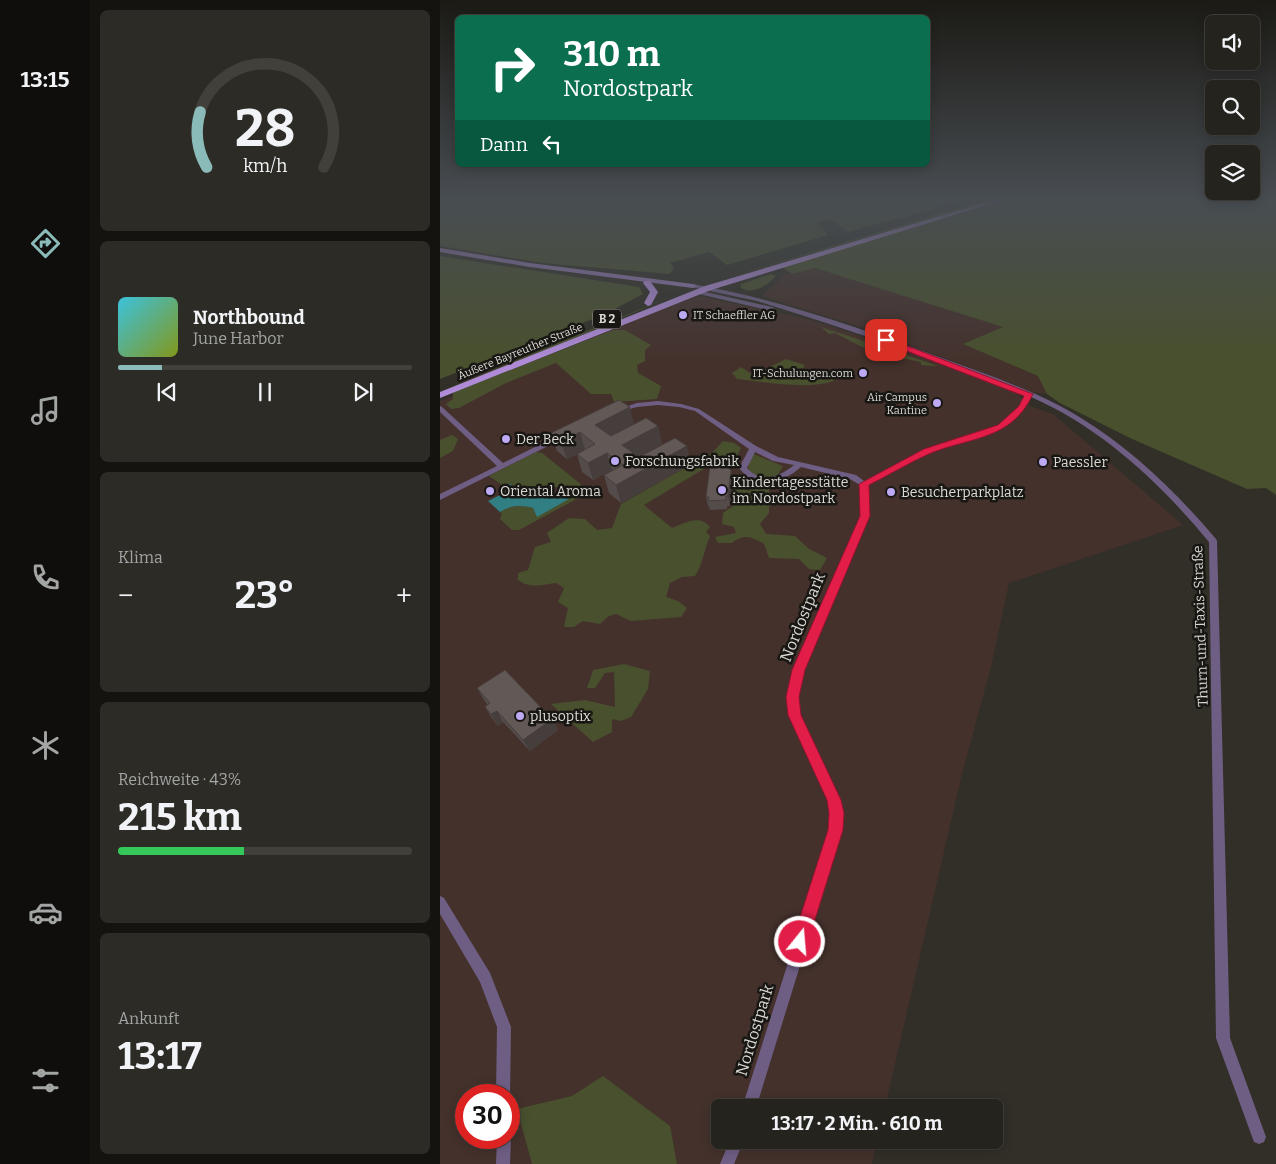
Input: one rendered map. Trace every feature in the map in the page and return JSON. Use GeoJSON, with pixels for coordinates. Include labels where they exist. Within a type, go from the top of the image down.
{"type":"FeatureCollection","features":[{"type":"Feature","properties":{"kind":"main road"},"geometry":{"type":"LineString","coordinates":[[455,252],[695,289]]}},
{"type":"Feature","properties":{"kind":"main road","name":"Äußere Bayreuther Straße"},"geometry":{"type":"LineString","coordinates":[[440,395],[695,289],[766,262],[799,252]]}},
{"type":"Feature","properties":{"kind":"main road","name":"Äußere Bayreuther Straße"},"geometry":{"type":"LineString","coordinates":[[695,289],[708,288],[823,252]]}},
{"type":"Feature","properties":{"kind":"main road"},"geometry":{"type":"LineString","coordinates":[[625,278],[647,284],[695,289]]}},
{"type":"Feature","properties":{"kind":"main road"},"geometry":{"type":"LineString","coordinates":[[647,284],[654,292],[648,303]]}},
{"type":"Feature","properties":{"kind":"main road","name":"Äußere Bayreuther Straße"},"geometry":{"type":"LineString","coordinates":[[440,386],[683,289]]}},
{"type":"Feature","properties":{"kind":"street"},"geometry":{"type":"LineString","coordinates":[[739,277],[736,288],[748,296]]}},
{"type":"Feature","properties":{"kind":"street","name":"Thurn-und-Taxis-Straße"},"geometry":{"type":"LineString","coordinates":[[708,288],[748,296],[910,348],[1029,394],[1060,409],[1117,446],[1181,504],[1213,542],[1223,1038],[1259,1137]]}},
{"type":"Feature","properties":{"kind":"street","name":"Thurn-und-Taxis-Straße"},"geometry":{"type":"LineString","coordinates":[[695,289],[816,318]]}},
{"type":"Feature","properties":{"kind":"street"},"geometry":{"type":"LineString","coordinates":[[612,413],[637,405],[679,405],[697,410],[710,417],[753,448],[776,459],[853,478],[864,484],[927,451],[1002,427],[1023,407],[1029,394]]}},
{"type":"Feature","properties":{"kind":"street"},"geometry":{"type":"LineString","coordinates":[[440,408],[502,466]]}},
{"type":"Feature","properties":{"kind":"street"},"geometry":{"type":"LineString","coordinates":[[440,497],[569,433]]}},
{"type":"Feature","properties":{"kind":"street"},"geometry":{"type":"LineString","coordinates":[[753,448],[743,468],[749,476],[761,480],[774,480],[788,475],[799,465]]}},
{"type":"Feature","properties":{"kind":"street","name":"Nordostpark"},"geometry":{"type":"LineString","coordinates":[[752,1099],[836,830],[834,800],[797,721],[792,697],[798,670],[865,516],[864,484]]}},
{"type":"Feature","properties":{"kind":"street"},"geometry":{"type":"LineString","coordinates":[[440,902],[486,978],[504,1027],[503,1084]]}},
{"type":"Feature","properties":{"kind":"street"},"geometry":{"type":"LineString","coordinates":[[503,1164],[504,1149]]}},
{"type":"Feature","properties":{"kind":"street"},"geometry":{"type":"LineString","coordinates":[[727,1164],[733,1149]]}},
{"type":"Feature","properties":{"kind":"shaded area"},"geometry":{"type":"Polygon","coordinates":[[[815,268],[1004,327],[963,344],[1039,376],[1047,394],[1032,392],[868,329],[761,296],[785,275],[815,268]]]}},
{"type":"Feature","properties":{"kind":"shaded area"},"geometry":{"type":"Polygon","coordinates":[[[699,296],[811,320],[925,357],[1013,390],[1030,406],[1053,414],[1183,525],[1009,583],[991,667],[962,774],[887,1099],[711,1099],[711,1149],[875,1149],[872,1164],[440,1164],[440,401],[649,314],[699,296]]]}},
{"type":"Feature","properties":{"kind":"green space"},"geometry":{"type":"Polygon","coordinates":[[[478,252],[708,252],[670,263],[674,268],[670,274],[543,263],[478,252]]]}},
{"type":"Feature","properties":{"kind":"green space"},"geometry":{"type":"Polygon","coordinates":[[[709,252],[770,252],[727,265],[709,252]]]}},
{"type":"Feature","properties":{"kind":"green space"},"geometry":{"type":"Polygon","coordinates":[[[811,252],[815,252],[720,280],[811,252]]]}},
{"type":"Feature","properties":{"kind":"green space"},"geometry":{"type":"Polygon","coordinates":[[[831,252],[1276,252],[1276,495],[1266,488],[1247,489],[1132,439],[1060,403],[1047,394],[1038,376],[963,344],[1003,327],[815,268],[792,274],[782,267],[831,252]]]}},
{"type":"Feature","properties":{"kind":"green space"},"geometry":{"type":"Polygon","coordinates":[[[440,256],[639,287],[643,294],[603,315],[440,379],[440,256]]]}},
{"type":"Feature","properties":{"kind":"green space"},"geometry":{"type":"Polygon","coordinates":[[[771,274],[776,276],[760,288],[746,290],[741,288],[741,284],[771,274]]]}},
{"type":"Feature","properties":{"kind":"green space"},"geometry":{"type":"Polygon","coordinates":[[[672,296],[545,351],[440,392],[672,296]]]}},
{"type":"Feature","properties":{"kind":"green space"},"geometry":{"type":"Polygon","coordinates":[[[821,327],[876,345],[870,351],[835,333],[829,334],[821,327]]]}},
{"type":"Feature","properties":{"kind":"green space"},"geometry":{"type":"Polygon","coordinates":[[[613,330],[625,330],[651,345],[645,350],[645,361],[637,365],[638,373],[661,386],[657,399],[614,402],[611,394],[591,394],[556,363],[506,383],[459,408],[451,409],[446,404],[453,399],[453,393],[456,391],[613,330]]]}},
{"type":"Feature","properties":{"kind":"green space"},"geometry":{"type":"Polygon","coordinates":[[[883,347],[938,366],[921,365],[921,362],[876,353],[883,347]]]}},
{"type":"Feature","properties":{"kind":"green space"},"geometry":{"type":"Polygon","coordinates":[[[786,359],[805,365],[798,376],[814,378],[817,372],[824,371],[833,374],[834,381],[823,384],[798,385],[737,379],[732,373],[741,367],[753,375],[786,359]]]}},
{"type":"Feature","properties":{"kind":"green space"},"geometry":{"type":"Polygon","coordinates":[[[452,435],[458,439],[453,451],[440,458],[440,440],[452,435]]]}},
{"type":"Feature","properties":{"kind":"green space"},"geometry":{"type":"Polygon","coordinates":[[[723,441],[734,443],[741,448],[736,458],[730,460],[722,458],[644,505],[672,528],[697,520],[706,523],[710,527],[706,532],[710,536],[700,567],[695,576],[682,577],[670,583],[666,597],[678,601],[687,608],[681,617],[631,621],[616,614],[609,616],[600,624],[583,621],[574,627],[564,627],[568,608],[558,602],[564,588],[556,583],[528,585],[518,580],[518,573],[528,570],[535,547],[551,542],[547,533],[569,518],[585,519],[597,530],[612,528],[621,504],[713,452],[723,441]]]}},
{"type":"Feature","properties":{"kind":"green space"},"geometry":{"type":"Polygon","coordinates":[[[536,452],[542,453],[588,490],[586,494],[519,530],[512,530],[500,519],[502,514],[500,512],[516,506],[524,506],[533,508],[537,516],[568,499],[557,487],[521,492],[510,484],[502,485],[489,476],[536,452]]]}},
{"type":"Feature","properties":{"kind":"green space"},"geometry":{"type":"Polygon","coordinates":[[[751,453],[783,466],[769,489],[769,513],[760,524],[766,534],[795,536],[809,549],[827,558],[820,570],[809,569],[799,559],[769,558],[764,544],[752,538],[744,537],[732,543],[718,543],[715,537],[736,533],[734,527],[722,524],[723,513],[733,506],[735,488],[740,487],[749,491],[757,483],[749,469],[748,462],[751,453]]]}},
{"type":"Feature","properties":{"kind":"green space"},"geometry":{"type":"Polygon","coordinates":[[[624,664],[650,671],[648,689],[631,717],[621,721],[612,719],[612,732],[593,742],[551,704],[585,700],[615,707],[614,672],[605,673],[595,688],[587,688],[593,670],[624,664]]]}},
{"type":"Feature","properties":{"kind":"green space"},"geometry":{"type":"Polygon","coordinates":[[[603,1076],[670,1126],[677,1164],[532,1164],[520,1120],[520,1108],[572,1096],[603,1076]]]}},
{"type":"Feature","properties":{"kind":"water"},"geometry":{"type":"Polygon","coordinates":[[[510,484],[521,492],[554,489],[548,492],[556,499],[564,495],[569,499],[537,517],[533,508],[524,506],[512,507],[500,512],[488,501],[508,491],[502,485],[510,484]]]}},
{"type":"Feature","properties":{"kind":"building"},"geometry":{"type":"Polygon","coordinates":[[[619,400],[630,407],[595,425],[611,436],[646,418],[658,426],[622,445],[639,457],[675,438],[687,446],[616,485],[604,475],[623,465],[607,453],[588,463],[577,454],[595,444],[580,432],[561,442],[551,433],[619,400]]]}},
{"type":"Feature","properties":{"kind":"building","name":"Kindertagesstätte im Nordostpark"},"geometry":{"type":"Polygon","coordinates":[[[728,460],[728,468],[731,470],[728,496],[726,496],[726,500],[708,501],[709,497],[706,497],[710,466],[715,468],[728,460]]]}},
{"type":"Feature","properties":{"kind":"building","name":"plusoptix"},"geometry":{"type":"Polygon","coordinates":[[[505,670],[552,719],[523,740],[497,711],[491,714],[485,707],[490,703],[477,688],[505,670]]]}},
{"type":"Feature","properties":{"kind":"place","name":"IT Schaeffler AG"},"geometry":{"type":"Point","coordinates":[683,315]}},
{"type":"Feature","properties":{"kind":"place","name":"IT-Schulungen.com"},"geometry":{"type":"Point","coordinates":[863,373]}},
{"type":"Feature","properties":{"kind":"place","name":"Air Campus Kantine"},"geometry":{"type":"Point","coordinates":[937,403]}},
{"type":"Feature","properties":{"kind":"place","name":"Der Beck"},"geometry":{"type":"Point","coordinates":[506,439]}},
{"type":"Feature","properties":{"kind":"place","name":"Forschungsfabrik"},"geometry":{"type":"Point","coordinates":[615,461]}},
{"type":"Feature","properties":{"kind":"place","name":"Paessler"},"geometry":{"type":"Point","coordinates":[1043,462]}},
{"type":"Feature","properties":{"kind":"place","name":"Kindertagesstätte im Nordostpark"},"geometry":{"type":"Point","coordinates":[722,490]}},
{"type":"Feature","properties":{"kind":"place","name":"Oriental Aroma"},"geometry":{"type":"Point","coordinates":[490,491]}},
{"type":"Feature","properties":{"kind":"place","name":"Besucherparkplatz"},"geometry":{"type":"Point","coordinates":[891,492]}},
{"type":"Feature","properties":{"kind":"place","name":"plusoptix"},"geometry":{"type":"Point","coordinates":[520,716]}},
{"type":"Feature","properties":{"kind":"route"},"geometry":{"type":"LineString","coordinates":[[800,942],[836,830],[836,813],[834,800],[794,715],[792,697],[798,670],[865,516],[864,484],[927,451],[1002,427],[1023,407],[1029,394],[886,340]]}}]}
